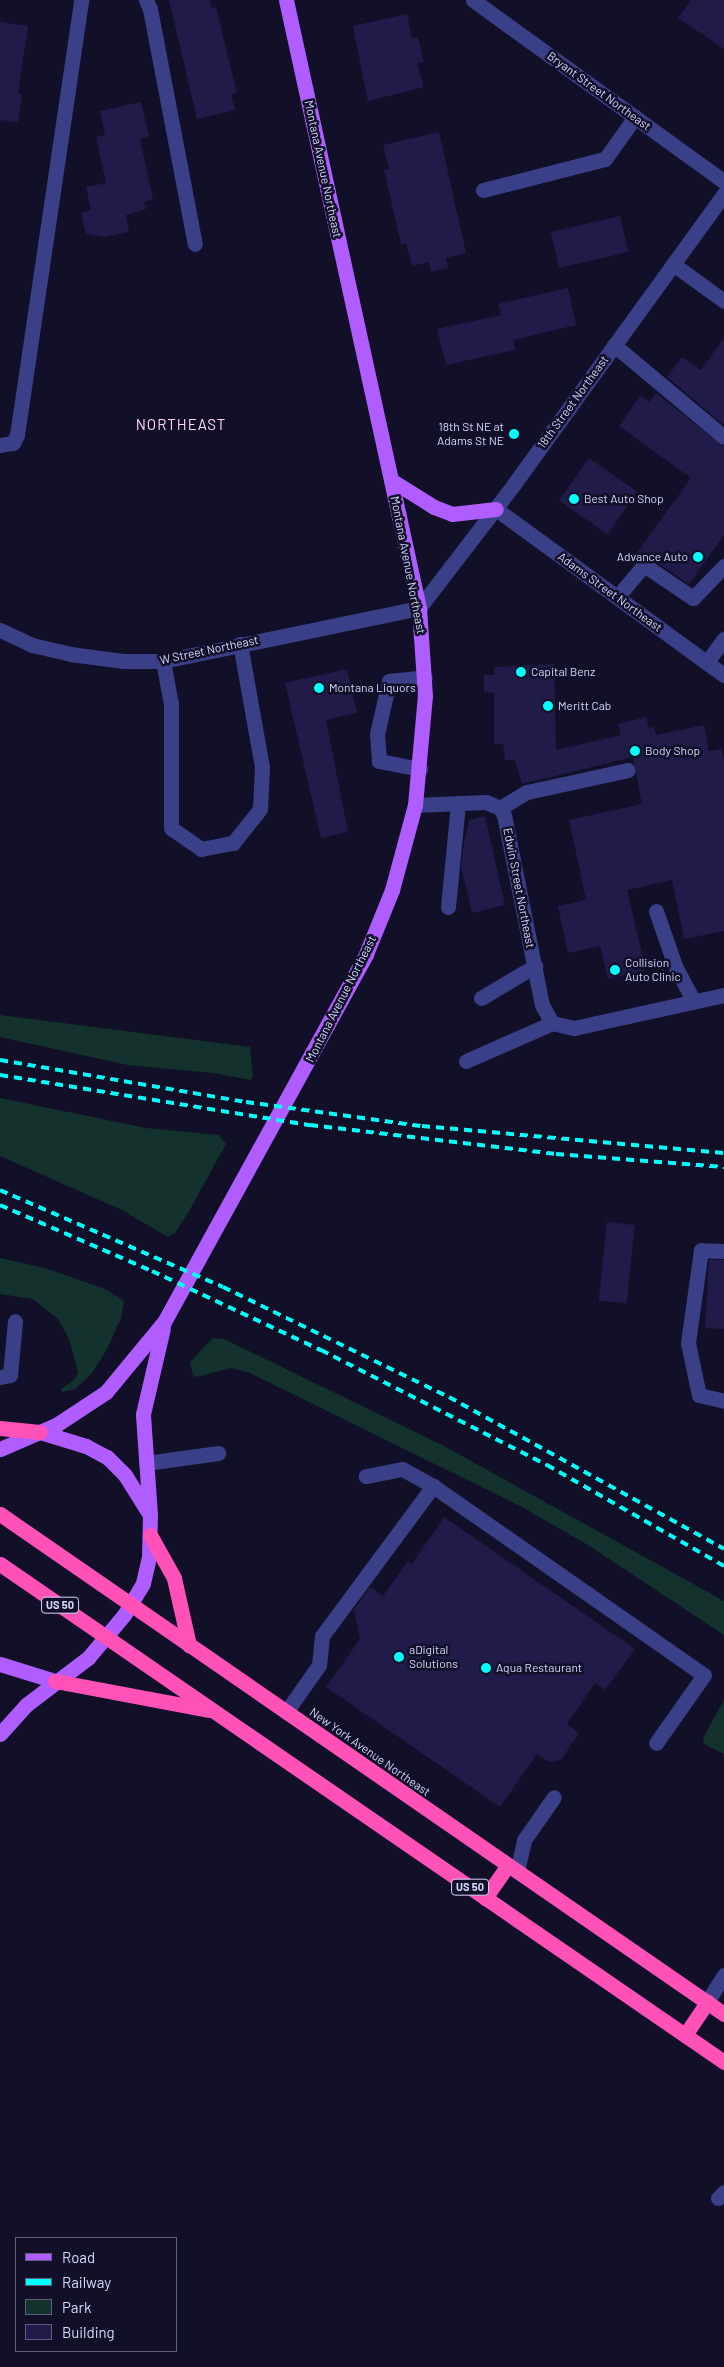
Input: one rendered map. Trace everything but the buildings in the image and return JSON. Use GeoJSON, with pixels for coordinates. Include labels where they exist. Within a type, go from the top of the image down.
{"type":"FeatureCollection","features":[{"type":"Feature","properties":{"kind":"highway"},"geometry":{"type":"LineString","coordinates":[[0,1428],[40,1432]]}},
{"type":"Feature","properties":{"kind":"highway","name":"New York Avenue Northeast"},"geometry":{"type":"LineString","coordinates":[[0,1514],[724,2014]]}},
{"type":"Feature","properties":{"kind":"highway"},"geometry":{"type":"LineString","coordinates":[[150,1535],[174,1578],[189,1645]]}},
{"type":"Feature","properties":{"kind":"highway","name":"US 50"},"geometry":{"type":"LineString","coordinates":[[0,1564],[724,2062]]}},
{"type":"Feature","properties":{"kind":"highway"},"geometry":{"type":"LineString","coordinates":[[55,1681],[216,1712]]}},
{"type":"Feature","properties":{"kind":"highway"},"geometry":{"type":"LineString","coordinates":[[485,1898],[513,1868]]}},
{"type":"Feature","properties":{"kind":"highway"},"geometry":{"type":"LineString","coordinates":[[686,2035],[708,2002]]}},
{"type":"Feature","properties":{"kind":"main road","name":"Montana Avenue Northeast"},"geometry":{"type":"LineString","coordinates":[[0,1449],[40,1432],[84,1408],[106,1392],[164,1322],[366,954],[392,890],[415,805],[420,769],[425,677],[419,608],[286,0]]}},
{"type":"Feature","properties":{"kind":"main road"},"geometry":{"type":"LineString","coordinates":[[391,480],[434,507],[452,514],[496,509]]}},
{"type":"Feature","properties":{"kind":"main road","name":"Montana Avenue Northeast"},"geometry":{"type":"LineString","coordinates":[[55,1681],[88,1658],[107,1637],[131,1604],[146,1574],[150,1515],[144,1398],[164,1322]]}},
{"type":"Feature","properties":{"kind":"main road"},"geometry":{"type":"LineString","coordinates":[[40,1432],[86,1446],[107,1458],[125,1476],[150,1515]]}},
{"type":"Feature","properties":{"kind":"main road"},"geometry":{"type":"LineString","coordinates":[[0,1664],[55,1681]]}},
{"type":"Feature","properties":{"kind":"main road"},"geometry":{"type":"LineString","coordinates":[[0,1734],[26,1705],[55,1681]]}},
{"type":"Feature","properties":{"kind":"street"},"geometry":{"type":"LineString","coordinates":[[0,444],[14,443],[17,435],[81,0]]}},
{"type":"Feature","properties":{"kind":"street"},"geometry":{"type":"LineString","coordinates":[[146,0],[150,8],[194,244]]}},
{"type":"Feature","properties":{"kind":"street","name":"Bryant Street Northeast"},"geometry":{"type":"LineString","coordinates":[[473,0],[724,182]]}},
{"type":"Feature","properties":{"kind":"street"},"geometry":{"type":"LineString","coordinates":[[483,190],[605,159],[635,117]]}},
{"type":"Feature","properties":{"kind":"street","name":"18th Street Northeast"},"geometry":{"type":"LineString","coordinates":[[419,608],[496,509],[724,194]]}},
{"type":"Feature","properties":{"kind":"street"},"geometry":{"type":"LineString","coordinates":[[673,264],[724,301]]}},
{"type":"Feature","properties":{"kind":"street"},"geometry":{"type":"LineString","coordinates":[[614,345],[724,437]]}},
{"type":"Feature","properties":{"kind":"street","name":"Adams Street Northeast"},"geometry":{"type":"LineString","coordinates":[[496,509],[724,675]]}},
{"type":"Feature","properties":{"kind":"street"},"geometry":{"type":"LineString","coordinates":[[617,597],[644,565],[693,598],[724,566]]}},
{"type":"Feature","properties":{"kind":"street","name":"W Street Northeast"},"geometry":{"type":"LineString","coordinates":[[0,630],[32,645],[70,654],[123,661],[163,661],[419,608]]}},
{"type":"Feature","properties":{"kind":"street"},"geometry":{"type":"LineString","coordinates":[[707,662],[724,638]]}},
{"type":"Feature","properties":{"kind":"street"},"geometry":{"type":"LineString","coordinates":[[163,661],[171,704],[171,828],[201,849],[234,843],[260,809],[262,767],[240,644]]}},
{"type":"Feature","properties":{"kind":"street"},"geometry":{"type":"LineString","coordinates":[[420,769],[379,761],[377,734],[389,681],[425,677]]}},
{"type":"Feature","properties":{"kind":"street"},"geometry":{"type":"LineString","coordinates":[[415,805],[486,802],[500,808],[527,792],[628,770]]}},
{"type":"Feature","properties":{"kind":"street"},"geometry":{"type":"LineString","coordinates":[[448,907],[458,803]]}},
{"type":"Feature","properties":{"kind":"street","name":"Edwin Street Northeast"},"geometry":{"type":"LineString","coordinates":[[500,808],[506,824],[545,1014],[552,1023]]}},
{"type":"Feature","properties":{"kind":"street"},"geometry":{"type":"LineString","coordinates":[[656,911],[676,966],[694,1001]]}},
{"type":"Feature","properties":{"kind":"street"},"geometry":{"type":"LineString","coordinates":[[481,998],[535,966]]}},
{"type":"Feature","properties":{"kind":"street"},"geometry":{"type":"LineString","coordinates":[[466,1061],[552,1023],[574,1028],[724,995]]}},
{"type":"Feature","properties":{"kind":"street"},"geometry":{"type":"LineString","coordinates":[[724,1251],[701,1250],[688,1343],[699,1395],[724,1401]]}},
{"type":"Feature","properties":{"kind":"street"},"geometry":{"type":"LineString","coordinates":[[0,1377],[10,1375],[15,1321]]}},
{"type":"Feature","properties":{"kind":"street"},"geometry":{"type":"LineString","coordinates":[[146,1463],[218,1453]]}},
{"type":"Feature","properties":{"kind":"street"},"geometry":{"type":"LineString","coordinates":[[366,1476],[402,1469],[433,1486],[704,1675],[656,1743]]}},
{"type":"Feature","properties":{"kind":"street"},"geometry":{"type":"LineString","coordinates":[[286,1712],[318,1665],[322,1636],[433,1486]]}},
{"type":"Feature","properties":{"kind":"street"},"geometry":{"type":"LineString","coordinates":[[513,1868],[524,1840],[554,1797]]}},
{"type":"Feature","properties":{"kind":"street"},"geometry":{"type":"LineString","coordinates":[[708,2002],[724,1975]]}},
{"type":"Feature","properties":{"kind":"green space"},"geometry":{"type":"Polygon","coordinates":[[[0,1015],[250,1047],[253,1076],[251,1080],[213,1073],[128,1065],[0,1037],[0,1015]]]}},
{"type":"Feature","properties":{"kind":"green space"},"geometry":{"type":"Polygon","coordinates":[[[0,1098],[146,1128],[219,1135],[226,1144],[188,1213],[175,1233],[168,1237],[122,1210],[0,1156],[0,1098]]]}},
{"type":"Feature","properties":{"kind":"green space"},"geometry":{"type":"Polygon","coordinates":[[[0,1258],[45,1268],[105,1289],[124,1301],[121,1318],[106,1351],[92,1373],[75,1389],[62,1392],[61,1389],[75,1379],[78,1372],[69,1339],[58,1319],[33,1299],[0,1294],[0,1258]]]}},
{"type":"Feature","properties":{"kind":"green space"},"geometry":{"type":"Polygon","coordinates":[[[213,1338],[224,1339],[442,1445],[724,1601],[724,1635],[588,1545],[522,1507],[250,1373],[231,1368],[197,1377],[193,1375],[190,1362],[213,1338]]]}},
{"type":"Feature","properties":{"kind":"green space"},"geometry":{"type":"Polygon","coordinates":[[[724,1700],[724,1754],[704,1744],[703,1738],[724,1700]]]}},
{"type":"Feature","properties":{"kind":"railway"},"geometry":{"type":"LineString","coordinates":[[0,1060],[246,1102],[422,1126],[724,1153]]}},
{"type":"Feature","properties":{"kind":"railway"},"geometry":{"type":"LineString","coordinates":[[0,1075],[310,1125],[556,1154],[724,1167]]}},
{"type":"Feature","properties":{"kind":"railway"},"geometry":{"type":"LineString","coordinates":[[0,1190],[223,1287],[449,1397],[724,1549]]}},
{"type":"Feature","properties":{"kind":"railway"},"geometry":{"type":"LineString","coordinates":[[0,1205],[152,1271],[321,1350],[547,1465],[724,1566]]}},
{"type":"Feature","properties":{"kind":"place","name":"18th St NE at Adams St NE"},"geometry":{"type":"Point","coordinates":[514,434]}},
{"type":"Feature","properties":{"kind":"place","name":"Best Auto Shop"},"geometry":{"type":"Point","coordinates":[574,499]}},
{"type":"Feature","properties":{"kind":"place","name":"Advance Auto"},"geometry":{"type":"Point","coordinates":[698,557]}},
{"type":"Feature","properties":{"kind":"place","name":"Capital Benz"},"geometry":{"type":"Point","coordinates":[521,672]}},
{"type":"Feature","properties":{"kind":"place","name":"Montana Liquors"},"geometry":{"type":"Point","coordinates":[319,688]}},
{"type":"Feature","properties":{"kind":"place","name":"Meritt Cab"},"geometry":{"type":"Point","coordinates":[548,706]}},
{"type":"Feature","properties":{"kind":"place","name":"Body Shop"},"geometry":{"type":"Point","coordinates":[635,751]}},
{"type":"Feature","properties":{"kind":"place","name":"Collision Auto Clinic"},"geometry":{"type":"Point","coordinates":[615,970]}},
{"type":"Feature","properties":{"kind":"place","name":"aDigital Solutions"},"geometry":{"type":"Point","coordinates":[399,1657]}},
{"type":"Feature","properties":{"kind":"place","name":"Aqua Restaurant"},"geometry":{"type":"Point","coordinates":[486,1668]}},
{"type":"Feature","properties":{"kind":"district","name":"NORTHEAST"},"geometry":{"type":"Point","coordinates":[181,425]}}]}
